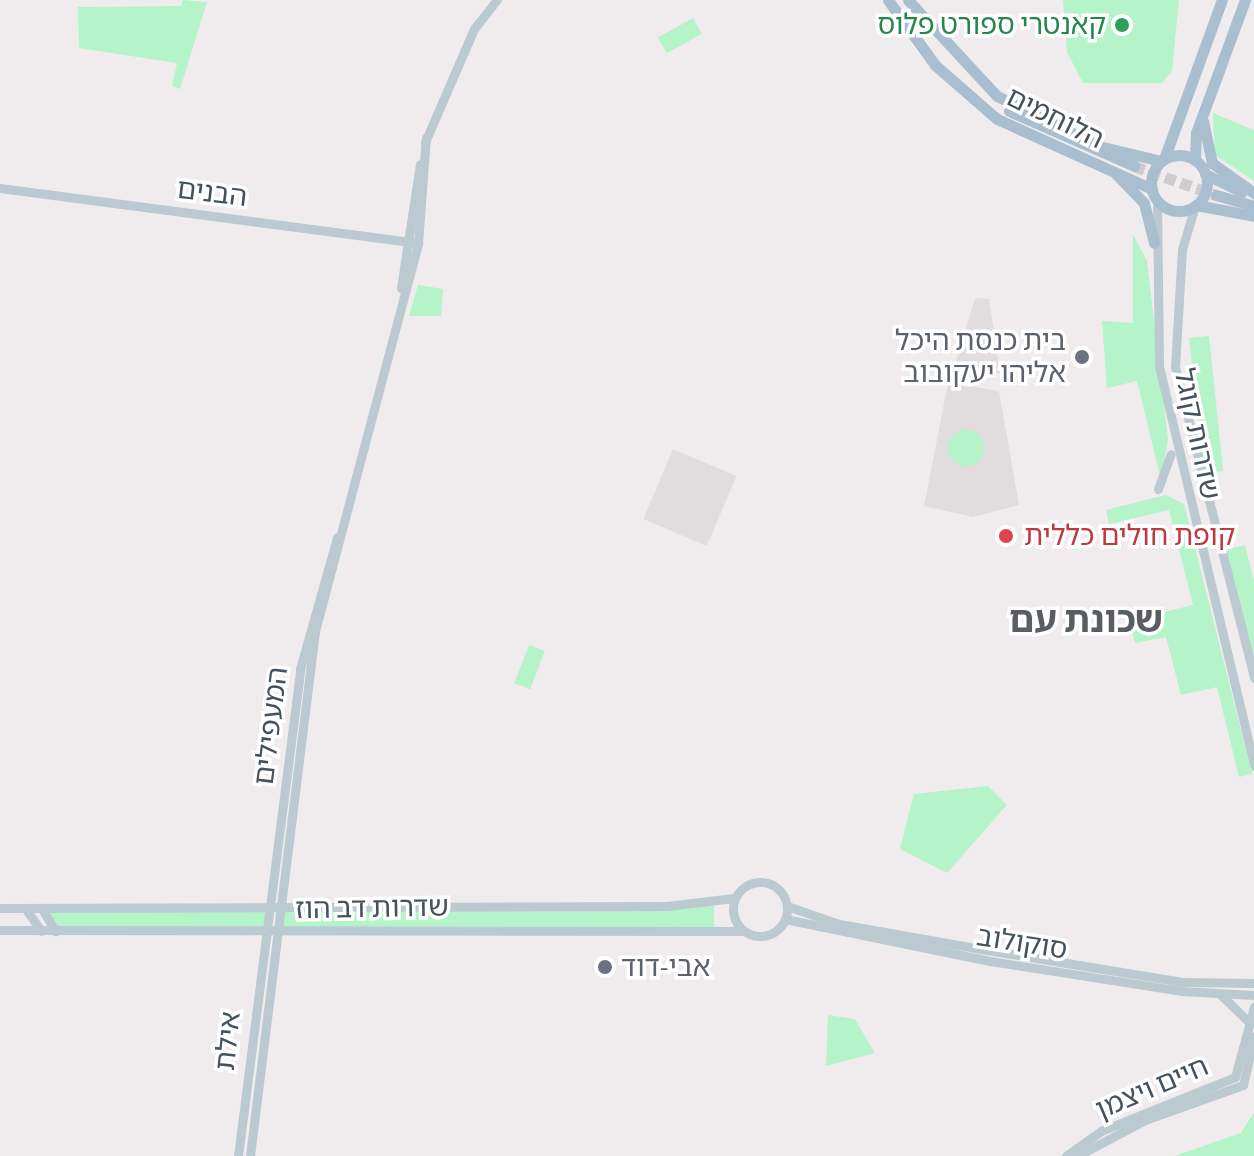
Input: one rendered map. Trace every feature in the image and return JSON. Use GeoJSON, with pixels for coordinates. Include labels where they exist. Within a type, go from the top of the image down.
{"type":"FeatureCollection","features":[{"type":"Feature","properties":{"kind":"main road","name":"הלוחמים"},"geometry":{"type":"LineString","coordinates":[[888,0],[966,95],[1023,135],[1110,170],[1154,195]]}},
{"type":"Feature","properties":{"kind":"main road","name":"הלוחמים"},"geometry":{"type":"LineString","coordinates":[[908,0],[981,89],[1075,136],[1163,160]]}},
{"type":"Feature","properties":{"kind":"main road"},"geometry":{"type":"LineString","coordinates":[[1222,0],[1163,160],[1154,195],[1175,211],[1195,206],[1254,216]]}},
{"type":"Feature","properties":{"kind":"main road"},"geometry":{"type":"LineString","coordinates":[[1245,0],[1203,114],[1195,160],[1205,174],[1254,194]]}},
{"type":"Feature","properties":{"kind":"main road"},"geometry":{"type":"LineString","coordinates":[[966,95],[981,89],[1062,139],[1134,166]]}},
{"type":"Feature","properties":{"kind":"main road"},"geometry":{"type":"LineString","coordinates":[[1203,114],[1212,163],[1254,194]]}},
{"type":"Feature","properties":{"kind":"main road"},"geometry":{"type":"LineString","coordinates":[[1163,160],[1195,160]]}},
{"type":"Feature","properties":{"kind":"main road"},"geometry":{"type":"LineString","coordinates":[[1110,170],[1144,203],[1154,243]]}},
{"type":"Feature","properties":{"kind":"main road"},"geometry":{"type":"LineString","coordinates":[[1195,206],[1205,174]]}},
{"type":"Feature","properties":{"kind":"main road"},"geometry":{"type":"LineString","coordinates":[[1216,195],[1254,206]]}},
{"type":"Feature","properties":{"kind":"street","name":"המעפילים"},"geometry":{"type":"LineString","coordinates":[[399,312],[404,240],[426,137],[474,29],[497,0]]}},
{"type":"Feature","properties":{"kind":"street","name":"המעפילים"},"geometry":{"type":"LineString","coordinates":[[272,906],[280,880],[315,631],[418,243],[426,137]]}},
{"type":"Feature","properties":{"kind":"street","name":"הבנים"},"geometry":{"type":"LineString","coordinates":[[0,188],[418,243]]}},
{"type":"Feature","properties":{"kind":"street","name":"שדרות קוגל"},"geometry":{"type":"LineString","coordinates":[[1154,195],[1155,334],[1172,439],[1254,766]]}},
{"type":"Feature","properties":{"kind":"street","name":"שדרות קוגל"},"geometry":{"type":"LineString","coordinates":[[1195,206],[1182,249],[1175,367],[1254,678]]}},
{"type":"Feature","properties":{"kind":"street"},"geometry":{"type":"LineString","coordinates":[[1158,489],[1169,473],[1172,439]]}},
{"type":"Feature","properties":{"kind":"street","name":"המעפילים"},"geometry":{"type":"LineString","coordinates":[[269,931],[306,631],[340,532]]}},
{"type":"Feature","properties":{"kind":"street"},"geometry":{"type":"LineString","coordinates":[[280,880],[297,906]]}},
{"type":"Feature","properties":{"kind":"street"},"geometry":{"type":"LineString","coordinates":[[760,881],[777,888],[787,906],[785,919],[764,936],[743,931],[732,912],[734,898],[760,881]]}},
{"type":"Feature","properties":{"kind":"street","name":"שדרות דב הוז"},"geometry":{"type":"LineString","coordinates":[[0,908],[714,905],[734,898]]}},
{"type":"Feature","properties":{"kind":"street","name":"סוקולוב"},"geometry":{"type":"LineString","coordinates":[[787,906],[839,924],[988,956],[1182,982],[1254,983]]}},
{"type":"Feature","properties":{"kind":"street"},"geometry":{"type":"LineString","coordinates":[[25,908],[41,931]]}},
{"type":"Feature","properties":{"kind":"street"},"geometry":{"type":"LineString","coordinates":[[42,909],[55,931]]}},
{"type":"Feature","properties":{"kind":"street","name":"סוקולוב"},"geometry":{"type":"LineString","coordinates":[[785,919],[1219,995],[1254,995]]}},
{"type":"Feature","properties":{"kind":"street","name":"שדרות דב הוז"},"geometry":{"type":"LineString","coordinates":[[0,930],[743,931]]}},
{"type":"Feature","properties":{"kind":"street","name":"אילת"},"geometry":{"type":"LineString","coordinates":[[238,1156],[269,931]]}},
{"type":"Feature","properties":{"kind":"street","name":"אילת"},"geometry":{"type":"LineString","coordinates":[[250,1156],[269,931]]}},
{"type":"Feature","properties":{"kind":"street"},"geometry":{"type":"LineString","coordinates":[[1219,995],[1249,1022]]}},
{"type":"Feature","properties":{"kind":"street","name":"חיים ויצמן"},"geometry":{"type":"LineString","coordinates":[[1066,1156],[1101,1131],[1235,1077],[1254,1007]]}},
{"type":"Feature","properties":{"kind":"street","name":"חיים ויצמן"},"geometry":{"type":"LineString","coordinates":[[1077,1156],[1145,1120],[1243,1085],[1254,1036]]}},
{"type":"Feature","properties":{"kind":"street"},"geometry":{"type":"LineString","coordinates":[[241,1125],[251,1137]]}},
{"type":"Feature","properties":{"kind":"shaded area"},"geometry":{"type":"Polygon","coordinates":[[[975,298],[989,299],[1000,373],[954,368],[975,298]]]}},
{"type":"Feature","properties":{"kind":"shaded area"},"geometry":{"type":"Polygon","coordinates":[[[948,383],[999,391],[1019,505],[973,517],[924,506],[948,383]]]}},
{"type":"Feature","properties":{"kind":"shaded area"},"geometry":{"type":"Polygon","coordinates":[[[673,449],[737,476],[707,546],[643,519],[673,449]]]}},
{"type":"Feature","properties":{"kind":"green space"},"geometry":{"type":"Polygon","coordinates":[[[183,0],[207,2],[180,89],[172,86],[177,63],[79,48],[78,7],[181,6],[183,0]]]}},
{"type":"Feature","properties":{"kind":"green space","name":"קאנטרי ספורט פלוס"},"geometry":{"type":"Polygon","coordinates":[[[1063,0],[1179,0],[1172,71],[1162,83],[1083,83],[1067,52],[1063,0]]]}},
{"type":"Feature","properties":{"kind":"green space"},"geometry":{"type":"Polygon","coordinates":[[[693,18],[702,34],[667,53],[658,37],[693,18]]]}},
{"type":"Feature","properties":{"kind":"green space"},"geometry":{"type":"Polygon","coordinates":[[[1213,113],[1254,130],[1254,181],[1215,155],[1213,113]]]}},
{"type":"Feature","properties":{"kind":"green space"},"geometry":{"type":"Polygon","coordinates":[[[1133,234],[1147,261],[1168,440],[1161,480],[1137,381],[1107,388],[1102,321],[1133,323],[1133,234]]]}},
{"type":"Feature","properties":{"kind":"green space"},"geometry":{"type":"Polygon","coordinates":[[[418,285],[443,289],[441,316],[409,316],[418,285]]]}},
{"type":"Feature","properties":{"kind":"green space"},"geometry":{"type":"Polygon","coordinates":[[[1209,336],[1223,471],[1203,473],[1189,338],[1209,336]]]}},
{"type":"Feature","properties":{"kind":"green space"},"geometry":{"type":"Polygon","coordinates":[[[966,430],[979,435],[984,448],[979,461],[966,466],[953,461],[948,448],[953,435],[966,430]]]}},
{"type":"Feature","properties":{"kind":"green space"},"geometry":{"type":"Polygon","coordinates":[[[1166,495],[1184,504],[1252,774],[1239,777],[1217,687],[1181,695],[1166,637],[1135,643],[1129,620],[1193,605],[1169,510],[1109,524],[1106,510],[1166,495]]]}},
{"type":"Feature","properties":{"kind":"green space"},"geometry":{"type":"Polygon","coordinates":[[[1245,545],[1254,581],[1254,657],[1222,551],[1245,545]]]}},
{"type":"Feature","properties":{"kind":"green space"},"geometry":{"type":"Polygon","coordinates":[[[529,645],[545,651],[530,689],[514,683],[529,645]]]}},
{"type":"Feature","properties":{"kind":"green space"},"geometry":{"type":"Polygon","coordinates":[[[988,786],[1007,805],[947,873],[900,849],[914,794],[988,786]]]}},
{"type":"Feature","properties":{"kind":"green space"},"geometry":{"type":"Polygon","coordinates":[[[276,905],[714,905],[714,928],[276,928],[276,905]]]}},
{"type":"Feature","properties":{"kind":"green space"},"geometry":{"type":"Polygon","coordinates":[[[268,906],[264,931],[55,931],[42,909],[268,906]]]}},
{"type":"Feature","properties":{"kind":"green space"},"geometry":{"type":"Polygon","coordinates":[[[828,1015],[855,1019],[875,1053],[826,1066],[828,1015]]]}},
{"type":"Feature","properties":{"kind":"green space"},"geometry":{"type":"Polygon","coordinates":[[[1254,1112],[1254,1156],[1175,1156],[1241,1133],[1254,1112]]]}},
{"type":"Feature","properties":{"kind":"tunnel"},"geometry":{"type":"LineString","coordinates":[[1134,166],[1216,195]]}},
{"type":"Feature","properties":{"kind":"place","name":"קאנטרי ספורט פלוס"},"geometry":{"type":"Point","coordinates":[1122,25]}},
{"type":"Feature","properties":{"kind":"place","name":"בית כנסת היכל אליהו יעקובוב"},"geometry":{"type":"Point","coordinates":[1082,357]}},
{"type":"Feature","properties":{"kind":"place","name":"קופת חולים כללית"},"geometry":{"type":"Point","coordinates":[1006,536]}},
{"type":"Feature","properties":{"kind":"place","name":"אבי-דוד"},"geometry":{"type":"Point","coordinates":[605,967]}},
{"type":"Feature","properties":{"kind":"district","name":"שכונת עם"},"geometry":{"type":"Point","coordinates":[1086,621]}}]}
